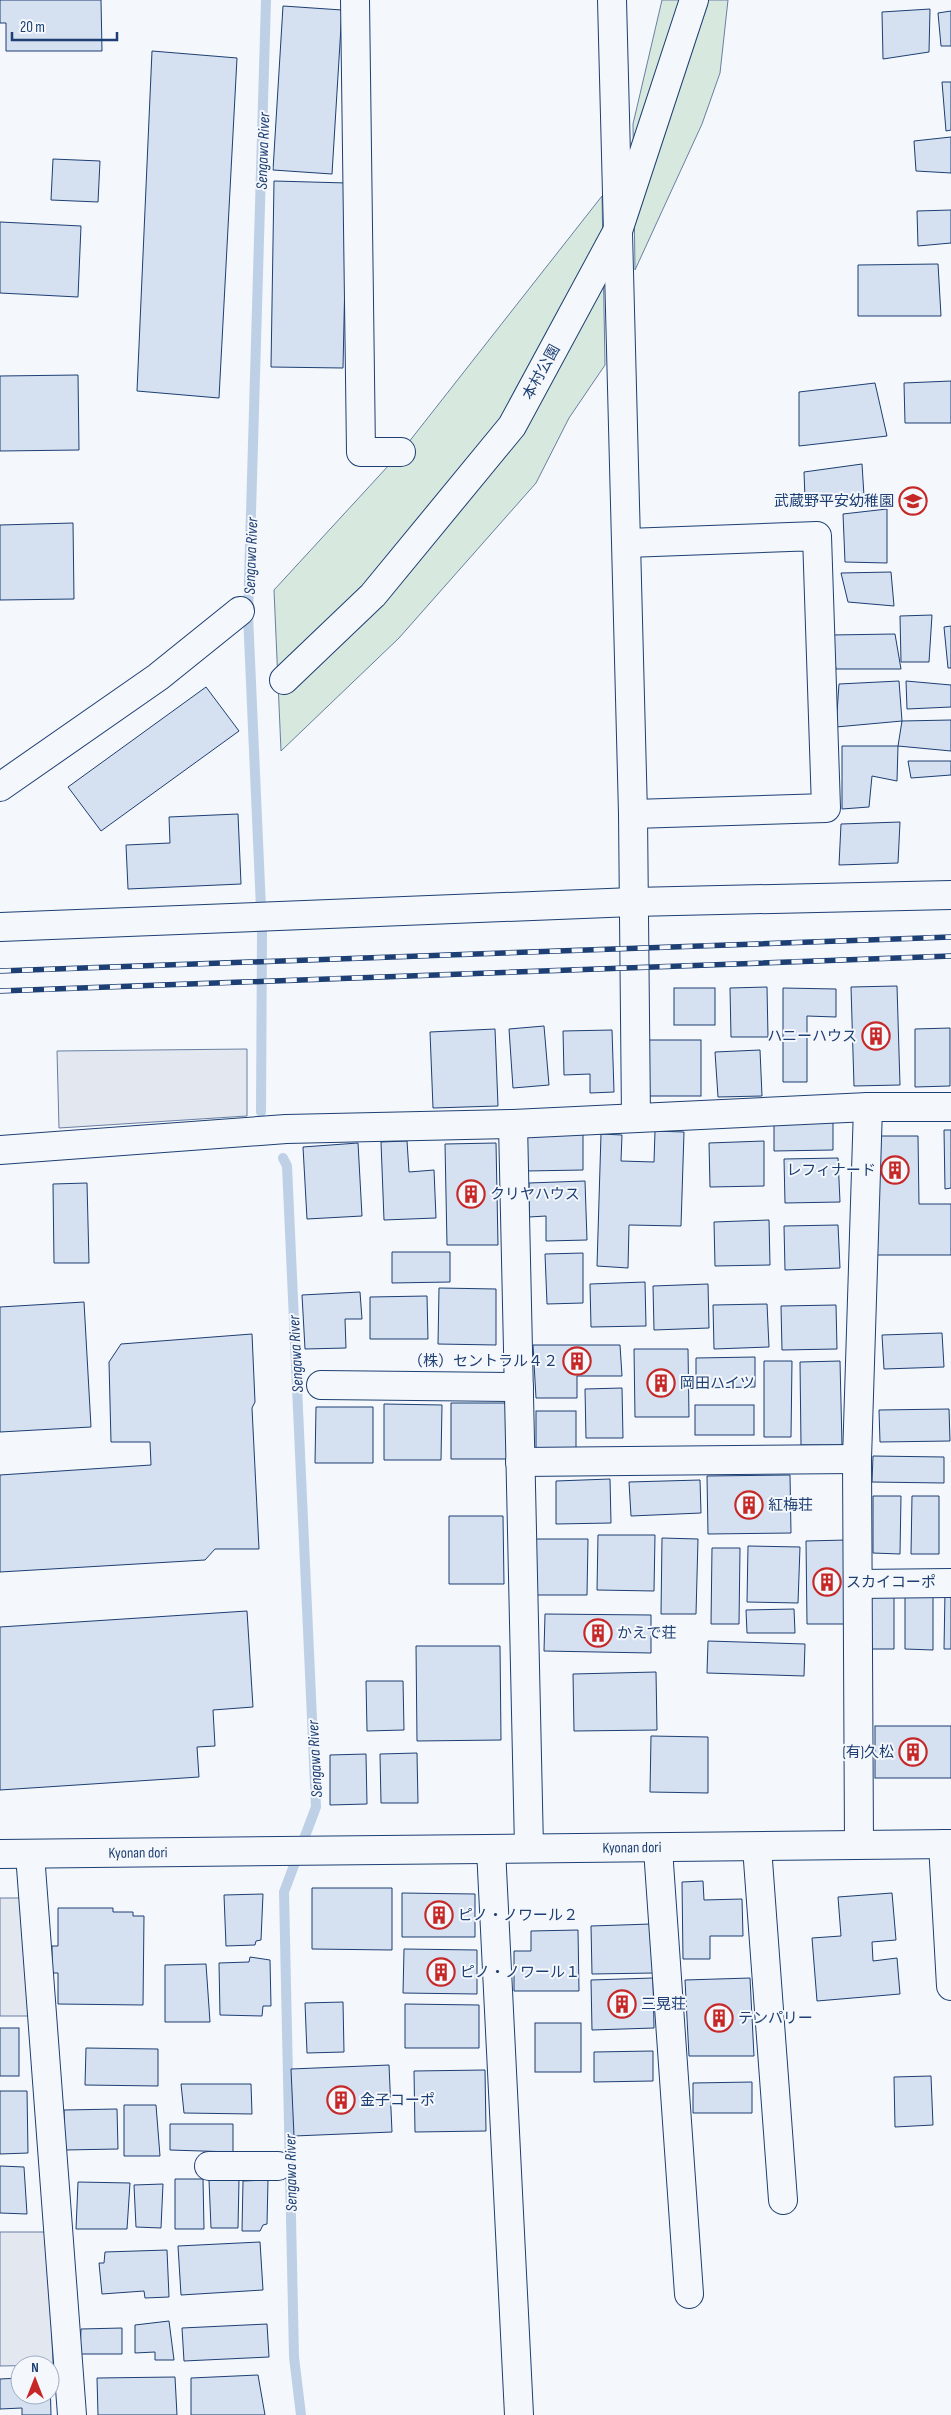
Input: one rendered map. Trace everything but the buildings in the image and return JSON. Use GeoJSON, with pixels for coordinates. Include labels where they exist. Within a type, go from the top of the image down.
{"type":"FeatureCollection","features":[{"type":"Feature","properties":{"kind":"street"},"geometry":{"type":"LineString","coordinates":[[355,0],[361,452],[401,452]]}},
{"type":"Feature","properties":{"kind":"street"},"geometry":{"type":"LineString","coordinates":[[612,0],[620,228],[633,814],[636,1118]]}},
{"type":"Feature","properties":{"kind":"street","name":"本村公園"},"geometry":{"type":"LineString","coordinates":[[284,680],[373,595],[512,426],[620,228],[694,0]]}},
{"type":"Feature","properties":{"kind":"street"},"geometry":{"type":"LineString","coordinates":[[627,542],[817,536],[826,808],[633,814]]}},
{"type":"Feature","properties":{"kind":"street"},"geometry":{"type":"LineString","coordinates":[[0,787],[158,677],[240,610]]}},
{"type":"Feature","properties":{"kind":"street"},"geometry":{"type":"LineString","coordinates":[[0,927],[633,902],[951,896]]}},
{"type":"Feature","properties":{"kind":"street"},"geometry":{"type":"LineString","coordinates":[[859,1844],[857,1459],[868,1107]]}},
{"type":"Feature","properties":{"kind":"street"},"geometry":{"type":"LineString","coordinates":[[0,1150],[286,1129],[513,1124],[868,1107],[951,1107]]}},
{"type":"Feature","properties":{"kind":"street"},"geometry":{"type":"LineString","coordinates":[[513,1124],[528,1848]]}},
{"type":"Feature","properties":{"kind":"street"},"geometry":{"type":"LineString","coordinates":[[321,1385],[519,1387]]}},
{"type":"Feature","properties":{"kind":"street"},"geometry":{"type":"LineString","coordinates":[[520,1462],[857,1459]]}},
{"type":"Feature","properties":{"kind":"street"},"geometry":{"type":"LineString","coordinates":[[858,1584],[951,1583]]}},
{"type":"Feature","properties":{"kind":"street","name":"Kyonan dori"},"geometry":{"type":"LineString","coordinates":[[0,1854],[528,1848],[658,1849],[859,1844],[947,1844]]}},
{"type":"Feature","properties":{"kind":"street"},"geometry":{"type":"LineString","coordinates":[[947,1844],[951,1986]]}},
{"type":"Feature","properties":{"kind":"street"},"geometry":{"type":"LineString","coordinates":[[757,1847],[783,2200]]}},
{"type":"Feature","properties":{"kind":"street"},"geometry":{"type":"LineString","coordinates":[[491,1849],[520,2415]]}},
{"type":"Feature","properties":{"kind":"street"},"geometry":{"type":"LineString","coordinates":[[658,1849],[689,2294]]}},
{"type":"Feature","properties":{"kind":"street"},"geometry":{"type":"LineString","coordinates":[[30,1854],[72,2415]]}},
{"type":"Feature","properties":{"kind":"street"},"geometry":{"type":"LineString","coordinates":[[209,2166],[278,2166]]}},
{"type":"Feature","properties":{"kind":"shaded area"},"geometry":{"type":"Polygon","coordinates":[[[662,0],[728,0],[720,73],[702,124],[635,270],[633,124],[662,0]]]}},
{"type":"Feature","properties":{"kind":"shaded area"},"geometry":{"type":"Polygon","coordinates":[[[602,196],[605,365],[569,418],[536,483],[399,638],[281,751],[274,590],[401,452],[602,196]]]}},
{"type":"Feature","properties":{"kind":"shaded area"},"geometry":{"type":"Polygon","coordinates":[[[247,1049],[247,1116],[59,1128],[57,1051],[247,1049]]]}},
{"type":"Feature","properties":{"kind":"shaded area"},"geometry":{"type":"Polygon","coordinates":[[[0,1898],[26,1898],[31,2016],[0,2016],[0,1898]]]}},
{"type":"Feature","properties":{"kind":"shaded area"},"geometry":{"type":"Polygon","coordinates":[[[0,2232],[48,2232],[53,2355],[10,2355],[10,2366],[0,2366],[0,2232]]]}},
{"type":"Feature","properties":{"kind":"waterway","name":"Sengawa River"},"geometry":{"type":"LineString","coordinates":[[261,1112],[262,931],[248,615],[266,0]]}},
{"type":"Feature","properties":{"kind":"waterway","name":"Sengawa River"},"geometry":{"type":"LineString","coordinates":[[283,1158],[287,1166],[316,1807],[284,1892],[294,2357],[301,2415]]}},
{"type":"Feature","properties":{"kind":"railway"},"geometry":{"type":"LineString","coordinates":[[0,971],[951,937]]}},
{"type":"Feature","properties":{"kind":"railway"},"geometry":{"type":"LineString","coordinates":[[0,991],[951,956]]}},
{"type":"Feature","properties":{"kind":"place","name":"武蔵野平安幼稚園"},"geometry":{"type":"Point","coordinates":[913,501]}},
{"type":"Feature","properties":{"kind":"place","name":"ハニーハウス"},"geometry":{"type":"Point","coordinates":[876,1036]}},
{"type":"Feature","properties":{"kind":"place","name":"レフィナード"},"geometry":{"type":"Point","coordinates":[895,1170]}},
{"type":"Feature","properties":{"kind":"place","name":"クリヤハウス"},"geometry":{"type":"Point","coordinates":[471,1194]}},
{"type":"Feature","properties":{"kind":"place","name":"（株）セントラル４２"},"geometry":{"type":"Point","coordinates":[577,1361]}},
{"type":"Feature","properties":{"kind":"place","name":"岡田ハイツ"},"geometry":{"type":"Point","coordinates":[661,1383]}},
{"type":"Feature","properties":{"kind":"place","name":"紅梅荘"},"geometry":{"type":"Point","coordinates":[749,1505]}},
{"type":"Feature","properties":{"kind":"place","name":"スカイコーポ"},"geometry":{"type":"Point","coordinates":[827,1582]}},
{"type":"Feature","properties":{"kind":"place","name":"かえで荘"},"geometry":{"type":"Point","coordinates":[598,1633]}},
{"type":"Feature","properties":{"kind":"place","name":"(有)久松"},"geometry":{"type":"Point","coordinates":[913,1752]}},
{"type":"Feature","properties":{"kind":"place","name":"ピノ・ノワール２"},"geometry":{"type":"Point","coordinates":[439,1915]}},
{"type":"Feature","properties":{"kind":"place","name":"ピノ・ノワール１"},"geometry":{"type":"Point","coordinates":[441,1972]}},
{"type":"Feature","properties":{"kind":"place","name":"三晃荘"},"geometry":{"type":"Point","coordinates":[622,2004]}},
{"type":"Feature","properties":{"kind":"place","name":"テンパリー"},"geometry":{"type":"Point","coordinates":[719,2018]}},
{"type":"Feature","properties":{"kind":"place","name":"金子コーポ"},"geometry":{"type":"Point","coordinates":[341,2100]}}]}
